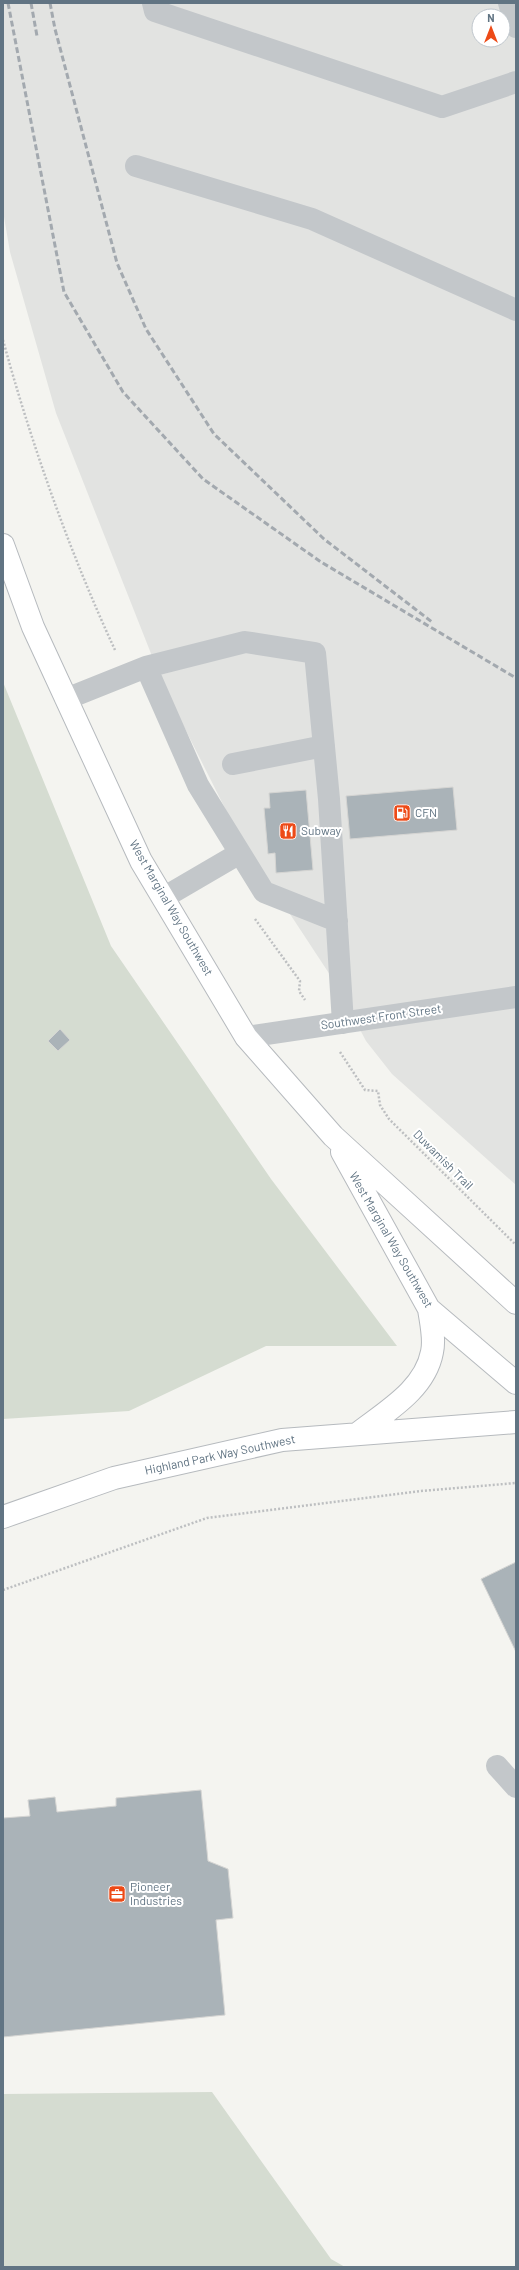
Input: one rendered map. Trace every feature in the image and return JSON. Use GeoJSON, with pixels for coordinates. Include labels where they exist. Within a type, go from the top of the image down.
{"type":"FeatureCollection","features":[{"type":"Feature","properties":{"kind":"main road","name":"West Marginal Way Southwest"},"geometry":{"type":"LineString","coordinates":[[3,545],[33,627],[141,861],[246,1037],[332,1136],[516,1303]]}},
{"type":"Feature","properties":{"kind":"main road","name":"West Marginal Way Southwest"},"geometry":{"type":"LineString","coordinates":[[332,1136],[429,1309],[516,1383]]}},
{"type":"Feature","properties":{"kind":"main road"},"geometry":{"type":"LineString","coordinates":[[357,1434],[412,1391],[426,1370],[432,1352],[429,1309]]}},
{"type":"Feature","properties":{"kind":"main road","name":"Highland Park Way Southwest"},"geometry":{"type":"LineString","coordinates":[[3,1517],[114,1478],[191,1459],[282,1440],[516,1422]]}},
{"type":"Feature","properties":{"kind":"lane"},"geometry":{"type":"LineString","coordinates":[[153,3],[155,11],[442,107],[516,82]]}},
{"type":"Feature","properties":{"kind":"lane"},"geometry":{"type":"LineString","coordinates":[[509,3],[516,27]]}},
{"type":"Feature","properties":{"kind":"lane"},"geometry":{"type":"LineString","coordinates":[[136,166],[312,219],[516,310]]}},
{"type":"Feature","properties":{"kind":"lane"},"geometry":{"type":"LineString","coordinates":[[66,699],[146,668],[245,642],[315,653],[324,746],[343,1022]]}},
{"type":"Feature","properties":{"kind":"lane"},"geometry":{"type":"LineString","coordinates":[[146,668],[198,785],[264,892],[337,921]]}},
{"type":"Feature","properties":{"kind":"lane"},"geometry":{"type":"LineString","coordinates":[[233,764],[324,746]]}},
{"type":"Feature","properties":{"kind":"lane"},"geometry":{"type":"LineString","coordinates":[[163,898],[240,853]]}},
{"type":"Feature","properties":{"kind":"lane","name":"Southwest Front Street"},"geometry":{"type":"LineString","coordinates":[[246,1037],[516,997]]}},
{"type":"Feature","properties":{"kind":"lane"},"geometry":{"type":"LineString","coordinates":[[497,1766],[516,1787]]}},
{"type":"Feature","properties":{"kind":"path"},"geometry":{"type":"LineString","coordinates":[[299,991],[300,981]]}},
{"type":"Feature","properties":{"kind":"path","name":"Duwamish Trail"},"geometry":{"type":"LineString","coordinates":[[365,1090],[378,1091],[380,1105],[389,1119],[516,1246]]}},
{"type":"Feature","properties":{"kind":"path"},"geometry":{"type":"LineString","coordinates":[[3,1590],[207,1518],[421,1491],[516,1483]]}},
{"type":"Feature","properties":{"kind":"shaded area"},"geometry":{"type":"Polygon","coordinates":[[[3,3],[516,3],[516,1185],[392,1074],[366,1041],[336,984],[240,838],[165,689],[56,413],[10,252],[3,211],[3,3]]]}},
{"type":"Feature","properties":{"kind":"shaded area"},"geometry":{"type":"Polygon","coordinates":[[[3,682],[111,946],[271,1179],[397,1346],[266,1346],[129,1411],[3,1419],[3,682]]]}},
{"type":"Feature","properties":{"kind":"shaded area"},"geometry":{"type":"Polygon","coordinates":[[[212,2092],[331,2259],[345,2267],[3,2267],[3,2094],[212,2092]]]}},
{"type":"Feature","properties":{"kind":"building","name":"CFN"},"geometry":{"type":"Polygon","coordinates":[[[453,787],[457,830],[350,839],[346,796],[453,787]]]}},
{"type":"Feature","properties":{"kind":"building","name":"Subway"},"geometry":{"type":"Polygon","coordinates":[[[306,790],[313,870],[276,873],[275,853],[268,854],[264,808],[270,808],[269,793],[306,790]]]}},
{"type":"Feature","properties":{"kind":"building"},"geometry":{"type":"Polygon","coordinates":[[[60,1029],[70,1040],[58,1051],[48,1041],[60,1029]]]}},
{"type":"Feature","properties":{"kind":"building"},"geometry":{"type":"Polygon","coordinates":[[[516,1562],[516,1652],[481,1579],[516,1562]]]}},
{"type":"Feature","properties":{"kind":"building","name":"Pioneer Industries"},"geometry":{"type":"Polygon","coordinates":[[[201,1790],[208,1861],[228,1869],[233,1918],[216,1920],[225,2015],[3,2037],[3,1818],[30,1816],[28,1800],[55,1797],[57,1812],[116,1806],[116,1798],[201,1790]]]}},
{"type":"Feature","properties":{"kind":"railway"},"geometry":{"type":"LineString","coordinates":[[8,3],[64,292],[123,392],[203,479],[321,562],[516,678]]}},
{"type":"Feature","properties":{"kind":"railway"},"geometry":{"type":"LineString","coordinates":[[31,3],[37,36]]}},
{"type":"Feature","properties":{"kind":"railway"},"geometry":{"type":"LineString","coordinates":[[50,3],[55,29],[117,263],[146,329],[214,434],[324,539],[432,622]]}},
{"type":"Feature","properties":{"kind":"place","name":"CFN"},"geometry":{"type":"Point","coordinates":[402,813]}},
{"type":"Feature","properties":{"kind":"place","name":"Subway"},"geometry":{"type":"Point","coordinates":[288,831]}},
{"type":"Feature","properties":{"kind":"place","name":"Pioneer Industries"},"geometry":{"type":"Point","coordinates":[117,1894]}}]}
